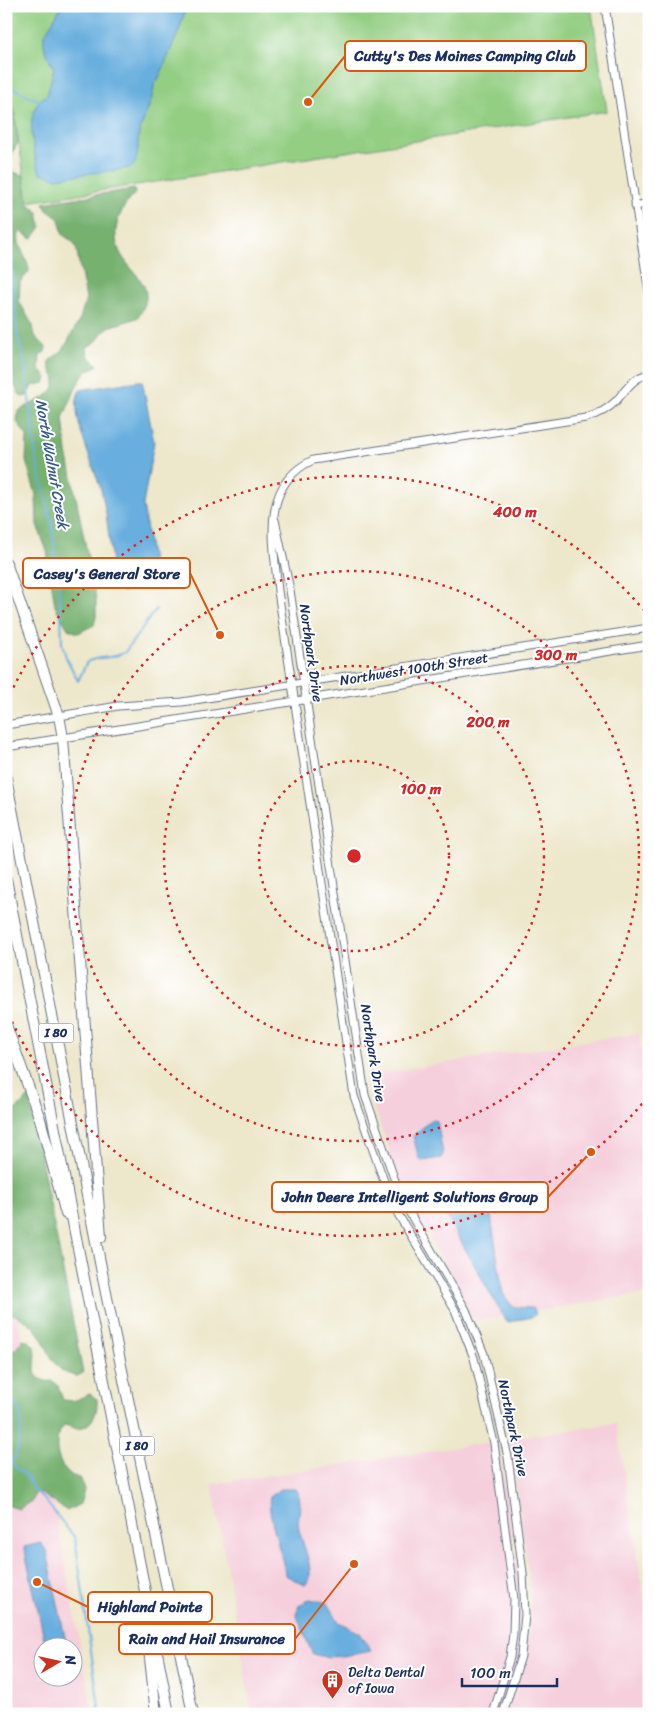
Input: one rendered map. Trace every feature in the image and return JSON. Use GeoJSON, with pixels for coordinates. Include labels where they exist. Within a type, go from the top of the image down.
{"type":"FeatureCollection","features":[{"type":"Feature","properties":{"kind":"highway"},"geometry":{"type":"LineString","coordinates":[[6,563],[59,716],[63,738],[105,1288]]}},
{"type":"Feature","properties":{"kind":"highway","name":"I 80"},"geometry":{"type":"LineString","coordinates":[[6,778],[105,1288],[193,1714]]}},
{"type":"Feature","properties":{"kind":"highway","name":"I 80"},"geometry":{"type":"LineString","coordinates":[[6,879],[88,1291],[169,1714]]}},
{"type":"Feature","properties":{"kind":"highway"},"geometry":{"type":"LineString","coordinates":[[6,1024],[40,1119],[88,1291]]}},
{"type":"Feature","properties":{"kind":"highway"},"geometry":{"type":"LineString","coordinates":[[141,1571],[156,1714]]}},
{"type":"Feature","properties":{"kind":"highway"},"geometry":{"type":"LineString","coordinates":[[170,1605],[197,1714]]}},
{"type":"Feature","properties":{"kind":"street"},"geometry":{"type":"LineString","coordinates":[[605,6],[649,293]]}},
{"type":"Feature","properties":{"kind":"street"},"geometry":{"type":"LineString","coordinates":[[635,206],[649,203]]}},
{"type":"Feature","properties":{"kind":"street","name":"Northpark Drive"},"geometry":{"type":"LineString","coordinates":[[493,1714],[510,1657],[514,1598],[494,1443],[474,1358],[455,1310],[400,1220],[384,1186],[354,1096],[278,591],[273,532],[274,518],[277,498],[286,481],[299,468],[313,460],[586,418],[605,410],[630,384],[649,374]]}},
{"type":"Feature","properties":{"kind":"street","name":"Northpark Drive"},"geometry":{"type":"LineString","coordinates":[[274,518],[290,590],[365,1095],[401,1198],[466,1310],[484,1354],[498,1406],[513,1484],[525,1598],[524,1633],[521,1656],[503,1714]]}},
{"type":"Feature","properties":{"kind":"street","name":"Northwest 100th Street"},"geometry":{"type":"LineString","coordinates":[[6,725],[118,706],[173,703],[649,628]]}},
{"type":"Feature","properties":{"kind":"street","name":"Northwest 100th Street"},"geometry":{"type":"LineString","coordinates":[[6,747],[649,645]]}},
{"type":"Feature","properties":{"kind":"street"},"geometry":{"type":"LineString","coordinates":[[319,858],[330,857]]}},
{"type":"Feature","properties":{"kind":"street"},"geometry":{"type":"LineString","coordinates":[[345,1037],[356,1036]]}},
{"type":"Feature","properties":{"kind":"street"},"geometry":{"type":"LineString","coordinates":[[474,1358],[484,1354]]}},
{"type":"Feature","properties":{"kind":"shaded area"},"geometry":{"type":"Polygon","coordinates":[[[639,1033],[649,1099],[649,1293],[474,1321],[392,1167],[389,1149],[374,1107],[368,1075],[639,1033]]]}},
{"type":"Feature","properties":{"kind":"shaded area"},"geometry":{"type":"Polygon","coordinates":[[[6,1258],[79,1638],[32,1638],[32,1688],[82,1688],[82,1654],[93,1714],[6,1714],[6,1258]]]}},
{"type":"Feature","properties":{"kind":"shaded area"},"geometry":{"type":"Polygon","coordinates":[[[616,1423],[649,1628],[649,1714],[252,1714],[212,1484],[498,1441],[518,1572],[521,1613],[518,1640],[529,1638],[531,1590],[509,1439],[616,1423]]]}},
{"type":"Feature","properties":{"kind":"green space"},"geometry":{"type":"Polygon","coordinates":[[[6,6],[591,6],[607,111],[28,202],[14,110],[6,93],[6,6]]]}},
{"type":"Feature","properties":{"kind":"green space"},"geometry":{"type":"Polygon","coordinates":[[[6,96],[14,111],[18,143],[13,151],[10,166],[13,172],[23,175],[28,203],[38,212],[41,227],[32,239],[20,231],[20,247],[27,261],[29,272],[20,282],[19,301],[33,326],[35,336],[46,347],[45,352],[40,355],[39,369],[47,378],[45,383],[32,386],[27,396],[22,397],[16,389],[7,343],[10,323],[6,306],[6,96]]]}},
{"type":"Feature","properties":{"kind":"green space"},"geometry":{"type":"Polygon","coordinates":[[[134,189],[135,193],[120,216],[116,227],[116,238],[121,254],[144,287],[146,296],[144,306],[137,318],[109,327],[101,334],[97,341],[87,347],[88,356],[98,365],[86,372],[78,383],[63,418],[67,452],[96,598],[94,625],[78,633],[68,629],[55,606],[47,551],[37,525],[36,495],[26,461],[27,436],[17,422],[18,412],[46,396],[54,387],[55,381],[49,361],[63,350],[80,319],[86,299],[76,247],[72,241],[63,235],[59,219],[47,210],[43,203],[134,189]]]}},
{"type":"Feature","properties":{"kind":"green space"},"geometry":{"type":"Polygon","coordinates":[[[29,1097],[83,1373],[77,1376],[68,1374],[57,1366],[35,1329],[28,1322],[6,1312],[6,1119],[29,1097]]]}},
{"type":"Feature","properties":{"kind":"green space"},"geometry":{"type":"Polygon","coordinates":[[[23,1339],[29,1342],[35,1350],[36,1375],[43,1380],[53,1381],[58,1386],[63,1400],[73,1401],[90,1394],[97,1399],[97,1409],[91,1422],[77,1429],[65,1425],[58,1435],[57,1448],[60,1462],[69,1474],[81,1479],[84,1490],[80,1504],[67,1511],[39,1492],[35,1493],[33,1500],[19,1509],[6,1505],[6,1345],[16,1350],[23,1339]]]}},
{"type":"Feature","properties":{"kind":"water"},"geometry":{"type":"Polygon","coordinates":[[[61,6],[186,6],[180,28],[158,80],[154,84],[154,90],[139,134],[136,161],[131,168],[56,178],[40,173],[33,143],[32,120],[34,110],[39,101],[47,95],[54,68],[45,48],[44,36],[61,6]]]}},
{"type":"Feature","properties":{"kind":"water"},"geometry":{"type":"Polygon","coordinates":[[[142,381],[154,442],[143,505],[153,569],[139,587],[123,592],[115,586],[104,502],[79,425],[77,399],[80,390],[142,381]]]}},
{"type":"Feature","properties":{"kind":"water"},"geometry":{"type":"Polygon","coordinates":[[[432,1119],[437,1121],[443,1154],[441,1158],[422,1161],[419,1159],[413,1136],[432,1119]]]}},
{"type":"Feature","properties":{"kind":"water"},"geometry":{"type":"Polygon","coordinates":[[[482,1187],[488,1196],[503,1294],[513,1307],[533,1308],[536,1314],[532,1317],[509,1322],[505,1320],[445,1213],[443,1205],[450,1196],[465,1189],[482,1187]]]}},
{"type":"Feature","properties":{"kind":"water"},"geometry":{"type":"Polygon","coordinates":[[[280,1489],[295,1489],[298,1493],[300,1503],[298,1525],[310,1567],[309,1581],[305,1585],[285,1575],[269,1503],[270,1496],[280,1489]]]}},
{"type":"Feature","properties":{"kind":"water"},"geometry":{"type":"Polygon","coordinates":[[[41,1543],[47,1552],[65,1638],[44,1638],[24,1547],[41,1543]]]}},
{"type":"Feature","properties":{"kind":"water"},"geometry":{"type":"Polygon","coordinates":[[[310,1599],[328,1603],[339,1622],[360,1633],[371,1651],[332,1657],[312,1653],[297,1616],[299,1605],[310,1599]]]}},
{"type":"Feature","properties":{"kind":"waterway","name":"North Walnut Creek"},"geometry":{"type":"LineString","coordinates":[[6,87],[13,88],[41,102]]}},
{"type":"Feature","properties":{"kind":"waterway","name":"North Walnut Creek"},"geometry":{"type":"LineString","coordinates":[[6,219],[12,255],[17,333],[25,365],[37,463],[52,524],[62,643],[66,657],[78,681]]}},
{"type":"Feature","properties":{"kind":"waterway"},"geometry":{"type":"LineString","coordinates":[[78,681],[87,662],[116,656],[125,652],[156,609]]}},
{"type":"Feature","properties":{"kind":"waterway"},"geometry":{"type":"LineString","coordinates":[[6,1394],[20,1409],[21,1426],[18,1447],[12,1464],[28,1478],[33,1489],[43,1498],[75,1538],[100,1714]]}},
{"type":"Feature","properties":{"kind":"place","name":"Cutty's Des Moines Camping Club"},"geometry":{"type":"Point","coordinates":[308,102]}},
{"type":"Feature","properties":{"kind":"place","name":"Casey's General Store"},"geometry":{"type":"Point","coordinates":[220,635]}},
{"type":"Feature","properties":{"kind":"place","name":"John Deere Intelligent Solutions Group"},"geometry":{"type":"Point","coordinates":[591,1152]}},
{"type":"Feature","properties":{"kind":"place","name":"Rain and Hail Insurance"},"geometry":{"type":"Point","coordinates":[354,1564]}},
{"type":"Feature","properties":{"kind":"place","name":"Highland Pointe"},"geometry":{"type":"Point","coordinates":[37,1582]}},
{"type":"Feature","properties":{"kind":"place","name":"Delta Dental of Iowa"},"geometry":{"type":"Point","coordinates":[332,1699]}}]}
